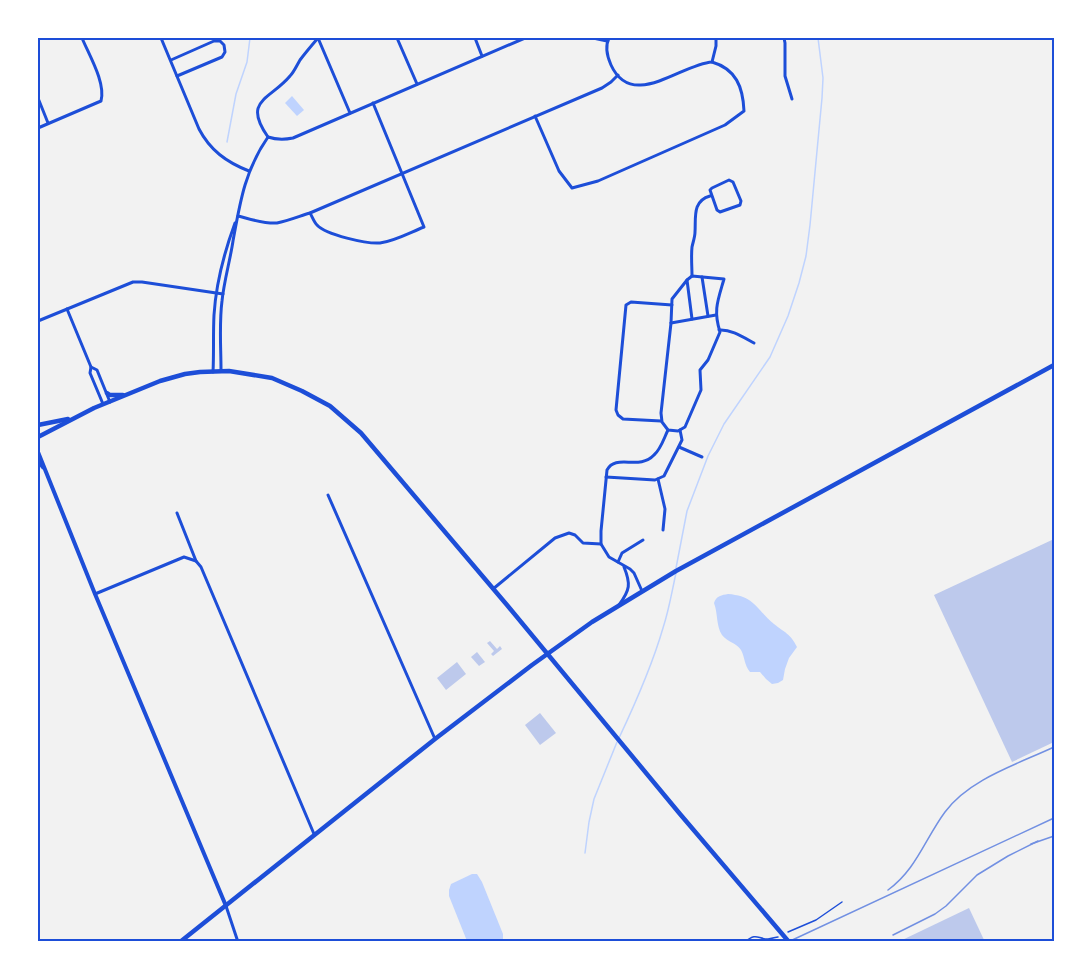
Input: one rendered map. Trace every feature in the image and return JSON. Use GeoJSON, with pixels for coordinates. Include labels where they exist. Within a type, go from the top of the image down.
{"type":"FeatureCollection","features":[{"type":"Feature","properties":{"kind":"main road"},"geometry":{"type":"LineString","coordinates":[[180,942],[435,740],[591,622],[676,571],[1054,364]]}},
{"type":"Feature","properties":{"kind":"main road"},"geometry":{"type":"LineString","coordinates":[[38,437],[103,405],[160,381],[185,374],[221,371],[272,378],[330,406],[361,433],[789,942]]}},
{"type":"Feature","properties":{"kind":"main road"},"geometry":{"type":"LineString","coordinates":[[106,393],[118,396],[129,394]]}},
{"type":"Feature","properties":{"kind":"main road"},"geometry":{"type":"LineString","coordinates":[[38,425],[77,417]]}},
{"type":"Feature","properties":{"kind":"main road"},"geometry":{"type":"LineString","coordinates":[[38,460],[43,467]]}},
{"type":"Feature","properties":{"kind":"street"},"geometry":{"type":"LineString","coordinates":[[38,128],[101,101],[103,93],[101,84],[82,38]]}},
{"type":"Feature","properties":{"kind":"street"},"geometry":{"type":"LineString","coordinates":[[161,38],[205,140],[212,150],[224,159],[249,171]]}},
{"type":"Feature","properties":{"kind":"street"},"geometry":{"type":"LineString","coordinates":[[350,112],[318,38],[291,76],[265,97],[259,106],[257,115],[268,137],[276,140],[293,138],[525,38]]}},
{"type":"Feature","properties":{"kind":"street"},"geometry":{"type":"LineString","coordinates":[[398,38],[417,84]]}},
{"type":"Feature","properties":{"kind":"street"},"geometry":{"type":"LineString","coordinates":[[475,38],[482,56]]}},
{"type":"Feature","properties":{"kind":"street"},"geometry":{"type":"LineString","coordinates":[[535,116],[559,171],[572,188],[598,181],[725,125],[744,111],[743,95],[739,84],[733,74],[721,64],[712,62],[697,65],[653,83],[634,85],[618,75],[609,61],[608,39],[593,38]]}},
{"type":"Feature","properties":{"kind":"street"},"geometry":{"type":"LineString","coordinates":[[712,62],[716,38]]}},
{"type":"Feature","properties":{"kind":"street"},"geometry":{"type":"LineString","coordinates":[[784,38],[785,76],[792,99]]}},
{"type":"Feature","properties":{"kind":"street"},"geometry":{"type":"LineString","coordinates":[[170,60],[214,41],[220,41],[225,45],[222,57],[177,76]]}},
{"type":"Feature","properties":{"kind":"street"},"geometry":{"type":"LineString","coordinates":[[238,216],[276,223],[310,213],[602,88],[618,75]]}},
{"type":"Feature","properties":{"kind":"street"},"geometry":{"type":"LineString","coordinates":[[38,98],[48,123]]}},
{"type":"Feature","properties":{"kind":"street"},"geometry":{"type":"LineString","coordinates":[[310,213],[317,225],[324,230],[363,242],[380,243],[424,227],[373,103]]}},
{"type":"Feature","properties":{"kind":"street"},"geometry":{"type":"LineString","coordinates":[[221,371],[220,324],[223,294],[238,216],[249,171],[258,151],[268,137]]}},
{"type":"Feature","properties":{"kind":"street"},"geometry":{"type":"LineString","coordinates":[[729,180],[733,182],[741,201],[740,205],[720,212],[711,196],[712,188],[729,180]]}},
{"type":"Feature","properties":{"kind":"street"},"geometry":{"type":"LineString","coordinates":[[692,276],[695,210],[705,197],[711,196]]}},
{"type":"Feature","properties":{"kind":"street"},"geometry":{"type":"LineString","coordinates":[[213,372],[216,293],[225,248],[238,216]]}},
{"type":"Feature","properties":{"kind":"street"},"geometry":{"type":"LineString","coordinates":[[692,276],[724,279],[716,315],[719,330],[708,360],[700,370],[701,390],[688,422],[685,427],[674,432],[668,430],[661,421],[672,299],[692,276]]}},
{"type":"Feature","properties":{"kind":"street"},"geometry":{"type":"LineString","coordinates":[[702,277],[708,316]]}},
{"type":"Feature","properties":{"kind":"street"},"geometry":{"type":"LineString","coordinates":[[687,280],[692,319]]}},
{"type":"Feature","properties":{"kind":"street"},"geometry":{"type":"LineString","coordinates":[[38,321],[133,282],[223,294]]}},
{"type":"Feature","properties":{"kind":"street"},"geometry":{"type":"LineString","coordinates":[[661,421],[623,419],[616,410],[617,398],[626,305],[631,302],[672,305]]}},
{"type":"Feature","properties":{"kind":"street"},"geometry":{"type":"LineString","coordinates":[[67,309],[91,367],[90,373],[103,405]]}},
{"type":"Feature","properties":{"kind":"street"},"geometry":{"type":"LineString","coordinates":[[671,323],[716,315]]}},
{"type":"Feature","properties":{"kind":"street"},"geometry":{"type":"LineString","coordinates":[[719,330],[725,329],[754,343]]}},
{"type":"Feature","properties":{"kind":"street"},"geometry":{"type":"LineString","coordinates":[[91,367],[97,370],[110,402]]}},
{"type":"Feature","properties":{"kind":"street"},"geometry":{"type":"LineString","coordinates":[[642,591],[634,573],[609,557],[601,544],[607,470],[614,462],[649,460],[658,451],[668,430]]}},
{"type":"Feature","properties":{"kind":"street"},"geometry":{"type":"LineString","coordinates":[[606,477],[657,479],[664,476],[682,440],[680,430]]}},
{"type":"Feature","properties":{"kind":"street"},"geometry":{"type":"LineString","coordinates":[[679,447],[702,457]]}},
{"type":"Feature","properties":{"kind":"street"},"geometry":{"type":"LineString","coordinates":[[38,452],[226,906],[238,942]]}},
{"type":"Feature","properties":{"kind":"street"},"geometry":{"type":"LineString","coordinates":[[657,479],[665,509],[663,530]]}},
{"type":"Feature","properties":{"kind":"street"},"geometry":{"type":"LineString","coordinates":[[328,495],[435,740]]}},
{"type":"Feature","properties":{"kind":"street"},"geometry":{"type":"LineString","coordinates":[[177,513],[315,836]]}},
{"type":"Feature","properties":{"kind":"street"},"geometry":{"type":"LineString","coordinates":[[493,589],[555,538],[569,533],[575,535],[583,543],[601,544]]}},
{"type":"Feature","properties":{"kind":"street"},"geometry":{"type":"LineString","coordinates":[[618,562],[622,553],[643,540]]}},
{"type":"Feature","properties":{"kind":"street"},"geometry":{"type":"LineString","coordinates":[[95,594],[184,558],[196,561]]}},
{"type":"Feature","properties":{"kind":"street"},"geometry":{"type":"LineString","coordinates":[[619,605],[627,594],[628,588],[624,566]]}},
{"type":"Feature","properties":{"kind":"path"},"geometry":{"type":"LineString","coordinates":[[787,933],[816,920],[842,902]]}},
{"type":"Feature","properties":{"kind":"path"},"geometry":{"type":"LineString","coordinates":[[746,942],[751,937],[769,939],[781,935]]}},
{"type":"Feature","properties":{"kind":"water"},"geometry":{"type":"Polygon","coordinates":[[[292,96],[304,110],[297,116],[285,103],[292,96]]]}},
{"type":"Feature","properties":{"kind":"water"},"geometry":{"type":"Polygon","coordinates":[[[728,594],[750,600],[790,636],[797,647],[789,658],[783,680],[778,683],[772,684],[760,672],[750,672],[739,648],[722,635],[714,603],[721,595],[728,594]]]}},
{"type":"Feature","properties":{"kind":"water"},"geometry":{"type":"Polygon","coordinates":[[[477,874],[482,882],[503,934],[503,941],[467,941],[449,896],[449,890],[451,884],[477,874]]]}},
{"type":"Feature","properties":{"kind":"building"},"geometry":{"type":"Polygon","coordinates":[[[1054,539],[1054,742],[1012,762],[934,595],[1054,539]]]}},
{"type":"Feature","properties":{"kind":"building"},"geometry":{"type":"Polygon","coordinates":[[[490,641],[497,649],[500,646],[502,649],[493,656],[491,654],[494,651],[487,643],[490,641]]]}},
{"type":"Feature","properties":{"kind":"building"},"geometry":{"type":"Polygon","coordinates":[[[477,652],[485,662],[479,666],[471,657],[477,652]]]}},
{"type":"Feature","properties":{"kind":"building"},"geometry":{"type":"Polygon","coordinates":[[[457,662],[466,674],[446,690],[437,678],[457,662]]]}},
{"type":"Feature","properties":{"kind":"building"},"geometry":{"type":"Polygon","coordinates":[[[540,713],[556,733],[540,745],[525,725],[540,713]]]}},
{"type":"Feature","properties":{"kind":"building"},"geometry":{"type":"Polygon","coordinates":[[[969,908],[985,942],[898,942],[969,908]]]}},
{"type":"Feature","properties":{"kind":"waterway"},"geometry":{"type":"LineString","coordinates":[[227,142],[236,94],[247,62],[250,38]]}},
{"type":"Feature","properties":{"kind":"waterway"},"geometry":{"type":"LineString","coordinates":[[676,568],[687,511],[708,456],[724,424],[770,357],[799,283],[806,256],[810,225],[822,98],[823,78],[818,38]]}},
{"type":"Feature","properties":{"kind":"waterway"},"geometry":{"type":"LineString","coordinates":[[619,738],[654,656],[667,614],[676,573]]}},
{"type":"Feature","properties":{"kind":"waterway"},"geometry":{"type":"LineString","coordinates":[[585,853],[594,799],[617,742]]}},
{"type":"Feature","properties":{"kind":"railway"},"geometry":{"type":"LineString","coordinates":[[888,890],[913,864],[938,822],[955,800],[981,781],[1054,747]]}},
{"type":"Feature","properties":{"kind":"railway"},"geometry":{"type":"LineString","coordinates":[[788,942],[1054,818]]}},
{"type":"Feature","properties":{"kind":"railway"},"geometry":{"type":"LineString","coordinates":[[1031,844],[1054,836]]}},
{"type":"Feature","properties":{"kind":"railway"},"geometry":{"type":"LineString","coordinates":[[893,935],[935,914],[977,875],[1038,841]]}}]}
